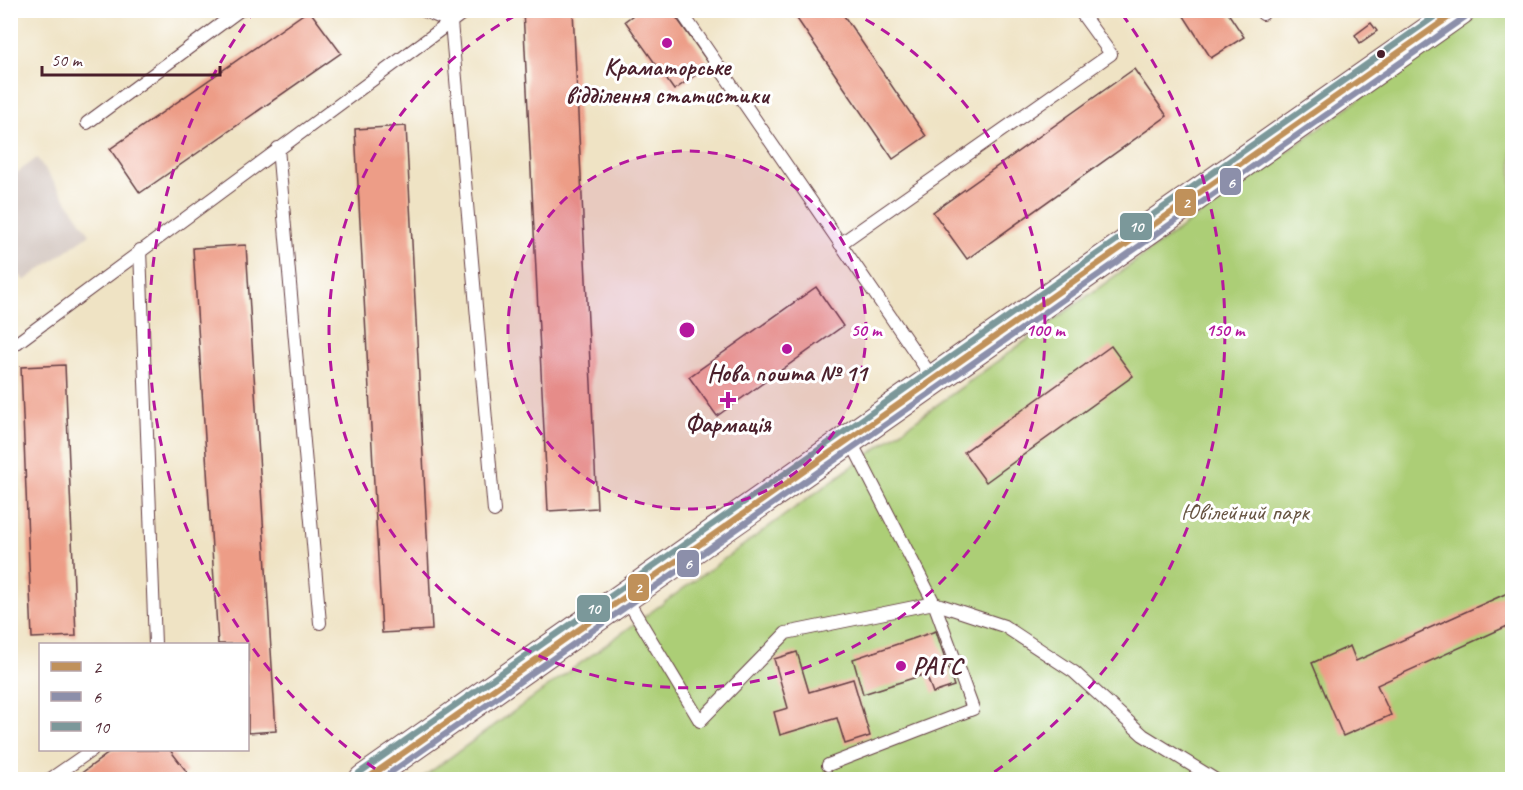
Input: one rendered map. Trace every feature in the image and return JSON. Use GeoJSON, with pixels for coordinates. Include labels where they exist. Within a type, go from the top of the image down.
{"type":"FeatureCollection","features":[{"type":"Feature","properties":{"kind":"street"},"geometry":{"type":"LineString","coordinates":[[364,780],[1460,10]]}},
{"type":"Feature","properties":{"kind":"lane"},"geometry":{"type":"LineString","coordinates":[[87,123],[240,10]]}},
{"type":"Feature","properties":{"kind":"lane"},"geometry":{"type":"LineString","coordinates":[[422,10],[451,22]]}},
{"type":"Feature","properties":{"kind":"lane"},"geometry":{"type":"LineString","coordinates":[[10,348],[467,10]]}},
{"type":"Feature","properties":{"kind":"lane"},"geometry":{"type":"LineString","coordinates":[[680,10],[934,380]]}},
{"type":"Feature","properties":{"kind":"lane"},"geometry":{"type":"LineString","coordinates":[[840,244],[1111,54],[1079,10]]}},
{"type":"Feature","properties":{"kind":"lane"},"geometry":{"type":"LineString","coordinates":[[451,22],[494,511]]}},
{"type":"Feature","properties":{"kind":"lane"},"geometry":{"type":"LineString","coordinates":[[278,148],[320,623]]}},
{"type":"Feature","properties":{"kind":"lane"},"geometry":{"type":"LineString","coordinates":[[140,250],[155,643]]}},
{"type":"Feature","properties":{"kind":"lane"},"geometry":{"type":"LineString","coordinates":[[828,765],[973,709],[934,603],[850,439]]}},
{"type":"Feature","properties":{"kind":"lane"},"geometry":{"type":"LineString","coordinates":[[625,597],[700,721],[786,633],[934,603],[1004,626],[1074,672],[1143,735],[1216,780]]}},
{"type":"Feature","properties":{"kind":"lane"},"geometry":{"type":"LineString","coordinates":[[49,780],[91,751]]}},
{"type":"Feature","properties":{"kind":"shaded area"},"geometry":{"type":"Polygon","coordinates":[[[37,158],[90,234],[24,281],[11,263],[11,177],[37,158]]]}},
{"type":"Feature","properties":{"kind":"green space","name":"Ювілейний парк"},"geometry":{"type":"Polygon","coordinates":[[[1481,11],[1512,11],[1512,779],[419,780],[1481,11]]]}},
{"type":"Feature","properties":{"kind":"building"},"geometry":{"type":"Polygon","coordinates":[[[309,10],[341,53],[140,193],[110,149],[309,10]]]}},
{"type":"Feature","properties":{"kind":"building"},"geometry":{"type":"Polygon","coordinates":[[[523,10],[573,10],[597,508],[548,511],[523,10]]]}},
{"type":"Feature","properties":{"kind":"building","name":"Краматорське відділення статистики"},"geometry":{"type":"Polygon","coordinates":[[[640,10],[671,10],[710,65],[674,90],[625,21],[640,10]]]}},
{"type":"Feature","properties":{"kind":"building"},"geometry":{"type":"Polygon","coordinates":[[[791,10],[840,10],[926,136],[893,159],[791,10]]]}},
{"type":"Feature","properties":{"kind":"building"},"geometry":{"type":"Polygon","coordinates":[[[1180,10],[1226,10],[1244,37],[1211,58],[1180,10]]]}},
{"type":"Feature","properties":{"kind":"building"},"geometry":{"type":"Polygon","coordinates":[[[1371,23],[1377,31],[1360,43],[1355,35],[1371,23]]]}},
{"type":"Feature","properties":{"kind":"building"},"geometry":{"type":"Polygon","coordinates":[[[1134,69],[1167,116],[967,259],[933,212],[1134,69]]]}},
{"type":"Feature","properties":{"kind":"building"},"geometry":{"type":"Polygon","coordinates":[[[406,126],[432,630],[382,633],[355,129],[406,126]]]}},
{"type":"Feature","properties":{"kind":"building"},"geometry":{"type":"Polygon","coordinates":[[[246,245],[276,731],[249,733],[249,643],[218,643],[193,248],[246,245]]]}},
{"type":"Feature","properties":{"kind":"building"},"geometry":{"type":"Polygon","coordinates":[[[816,287],[843,326],[717,416],[689,377],[816,287]]]}},
{"type":"Feature","properties":{"kind":"building"},"geometry":{"type":"Polygon","coordinates":[[[1111,346],[1133,376],[986,482],[964,452],[1111,346]]]}},
{"type":"Feature","properties":{"kind":"building"},"geometry":{"type":"Polygon","coordinates":[[[65,365],[76,636],[32,638],[21,367],[65,365]]]}},
{"type":"Feature","properties":{"kind":"building"},"geometry":{"type":"Polygon","coordinates":[[[1512,591],[1512,624],[1377,685],[1391,715],[1343,736],[1312,663],[1350,646],[1356,661],[1512,591]]]}},
{"type":"Feature","properties":{"kind":"building","name":"РАГС"},"geometry":{"type":"Polygon","coordinates":[[[936,631],[954,686],[933,693],[926,674],[863,694],[853,659],[936,631]]]}},
{"type":"Feature","properties":{"kind":"building"},"geometry":{"type":"Polygon","coordinates":[[[797,652],[809,692],[853,679],[870,736],[845,744],[837,718],[780,735],[774,712],[788,708],[774,659],[797,652]]]}},
{"type":"Feature","properties":{"kind":"building"},"geometry":{"type":"Polygon","coordinates":[[[112,751],[171,751],[187,772],[176,780],[72,780],[112,751]]]}},
{"type":"Feature","properties":{"kind":"transit line","name":"10"},"geometry":{"type":"LineString","coordinates":[[359,773],[1444,10]]}},
{"type":"Feature","properties":{"kind":"transit line","name":"2"},"geometry":{"type":"LineString","coordinates":[[365,780],[1459,10]]}},
{"type":"Feature","properties":{"kind":"transit line","name":"6"},"geometry":{"type":"LineString","coordinates":[[380,780],[1465,17]]}},
{"type":"Feature","properties":{"kind":"place","name":"Краматорське відділення статистики"},"geometry":{"type":"Point","coordinates":[667,43]}},
{"type":"Feature","properties":{"kind":"place","name":"Нова пошта № 11"},"geometry":{"type":"Point","coordinates":[787,349]}},
{"type":"Feature","properties":{"kind":"place","name":"Фармація"},"geometry":{"type":"Point","coordinates":[728,400]}},
{"type":"Feature","properties":{"kind":"place","name":"РАГС"},"geometry":{"type":"Point","coordinates":[901,666]}}]}
